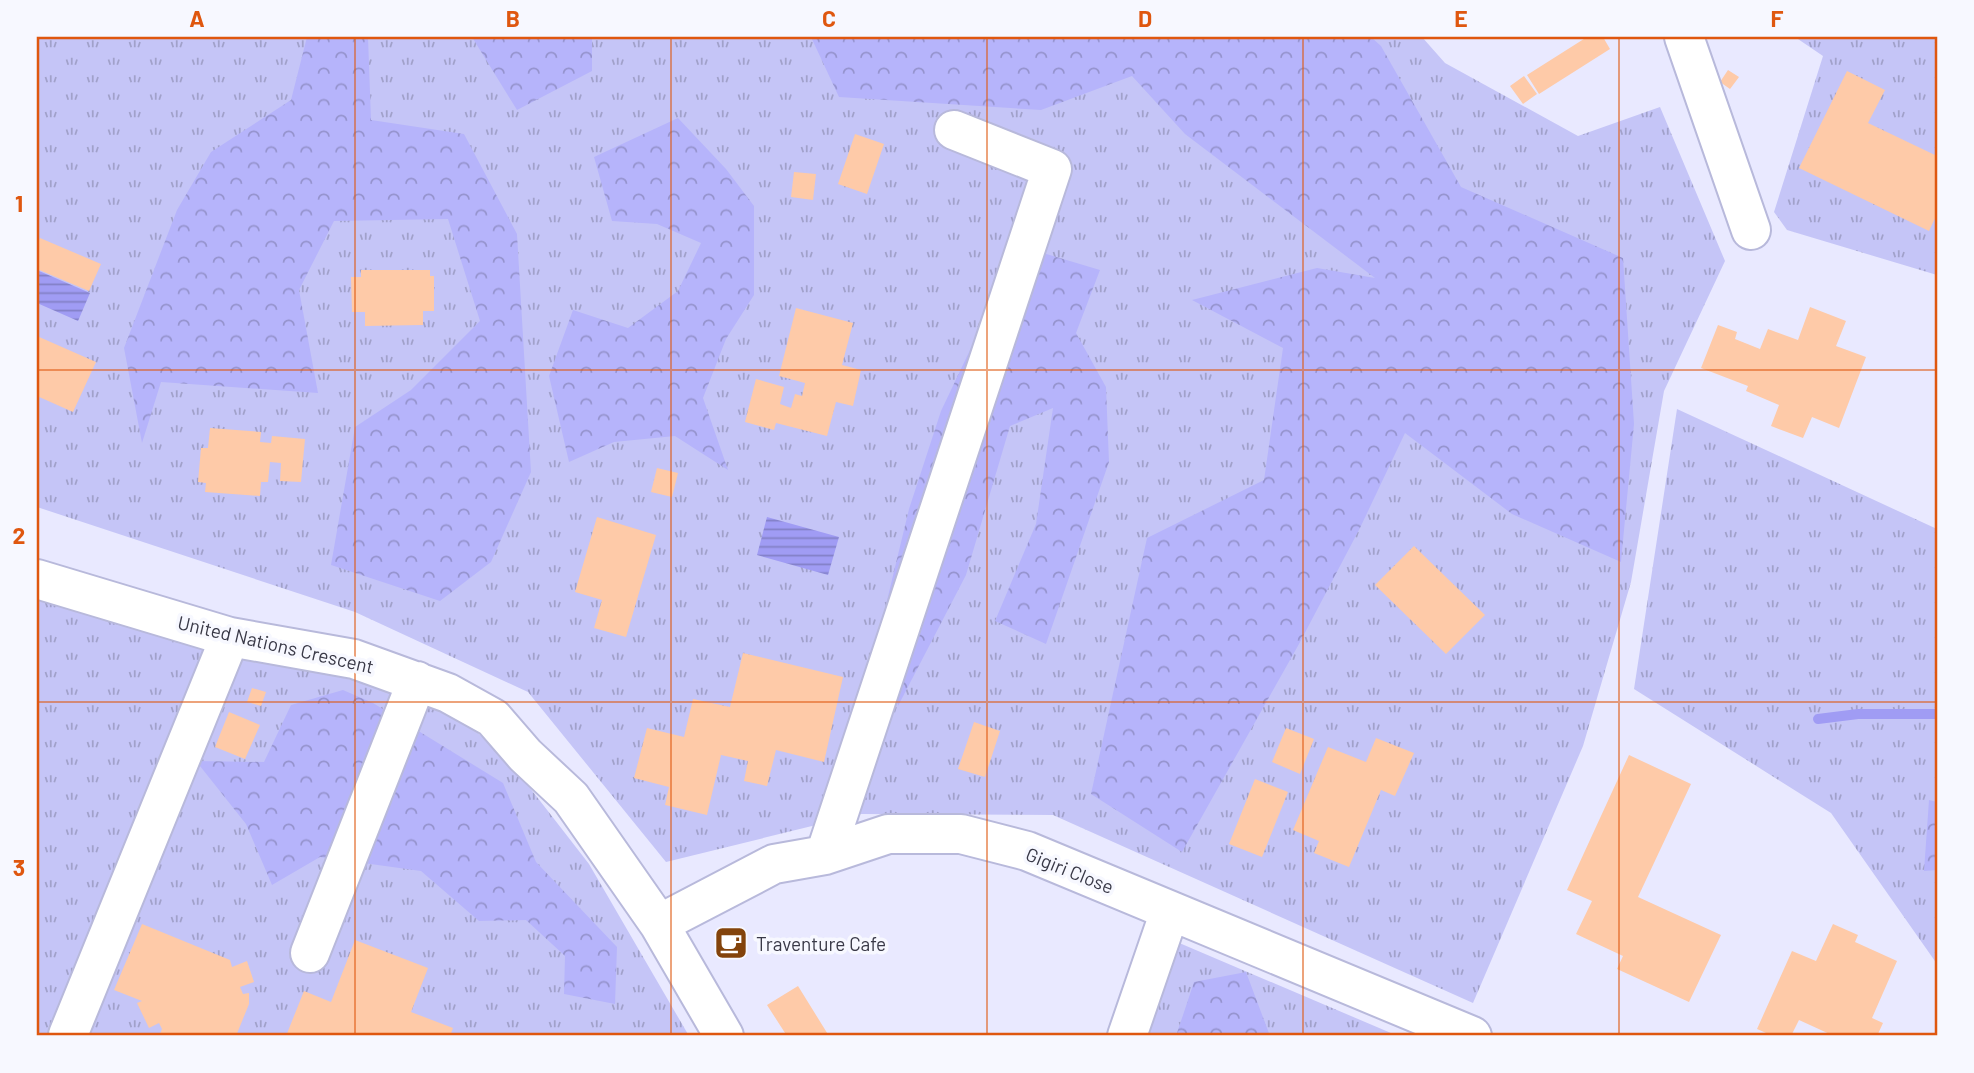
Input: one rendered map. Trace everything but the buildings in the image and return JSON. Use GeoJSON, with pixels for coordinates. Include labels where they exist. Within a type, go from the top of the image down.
{"type":"FeatureCollection","features":[{"type":"Feature","properties":{"kind":"street"},"geometry":{"type":"LineString","coordinates":[[1684,37],[1751,230]]}},
{"type":"Feature","properties":{"kind":"street"},"geometry":{"type":"LineString","coordinates":[[825,855],[1052,169],[954,130]]}},
{"type":"Feature","properties":{"kind":"street","name":"United Nations Crescent"},"geometry":{"type":"LineString","coordinates":[[37,579],[230,637],[354,659],[448,693],[493,718],[525,755],[571,798],[659,924],[724,1036]]}},
{"type":"Feature","properties":{"kind":"street"},"geometry":{"type":"LineString","coordinates":[[68,1035],[230,637]]}},
{"type":"Feature","properties":{"kind":"street"},"geometry":{"type":"LineString","coordinates":[[310,953],[417,681]]}},
{"type":"Feature","properties":{"kind":"street","name":"Gigiri Close"},"geometry":{"type":"LineString","coordinates":[[659,924],[775,864],[825,855],[888,834],[961,834],[1027,851],[1472,1036]]}},
{"type":"Feature","properties":{"kind":"street"},"geometry":{"type":"LineString","coordinates":[[1126,1036],[1170,911]]}},
{"type":"Feature","properties":{"kind":"green space"},"geometry":{"type":"Polygon","coordinates":[[[37,37],[1422,37],[1445,63],[1578,136],[1660,107],[1725,261],[1664,391],[1631,582],[1583,746],[1473,1003],[1053,815],[861,814],[666,862],[528,692],[355,612],[37,507],[37,37]]]}},
{"type":"Feature","properties":{"kind":"green space"},"geometry":{"type":"Polygon","coordinates":[[[307,37],[368,37],[371,120],[464,134],[517,234],[531,472],[491,562],[440,601],[331,565],[355,427],[411,390],[480,321],[448,219],[334,221],[299,290],[318,393],[161,382],[142,443],[124,348],[177,210],[211,152],[291,100],[307,37]]]}},
{"type":"Feature","properties":{"kind":"green space"},"geometry":{"type":"Polygon","coordinates":[[[472,37],[592,37],[592,71],[517,110],[472,37]]]}},
{"type":"Feature","properties":{"kind":"green space"},"geometry":{"type":"Polygon","coordinates":[[[811,37],[1371,37],[1381,46],[1461,187],[1623,258],[1634,424],[1621,562],[1512,514],[1405,433],[1360,528],[1299,644],[1182,852],[1091,794],[1147,538],[1264,480],[1283,348],[1192,300],[1317,268],[1375,278],[1185,134],[1132,76],[1041,110],[839,97],[811,37]]]}},
{"type":"Feature","properties":{"kind":"green space"},"geometry":{"type":"Polygon","coordinates":[[[1795,37],[1937,37],[1937,275],[1787,230],[1774,212],[1823,56],[1795,37]]]}},
{"type":"Feature","properties":{"kind":"green space"},"geometry":{"type":"Polygon","coordinates":[[[678,118],[726,169],[754,206],[754,295],[726,339],[703,398],[728,470],[675,436],[614,442],[569,462],[549,376],[573,310],[628,328],[678,291],[701,243],[657,224],[612,221],[594,157],[678,118]]]}},
{"type":"Feature","properties":{"kind":"green space"},"geometry":{"type":"Polygon","coordinates":[[[1033,250],[1100,270],[1076,333],[1106,387],[1109,462],[1046,644],[995,621],[1036,524],[1053,408],[1010,426],[966,575],[898,706],[884,613],[909,509],[941,411],[989,310],[1033,250]]]}},
{"type":"Feature","properties":{"kind":"green space"},"geometry":{"type":"Polygon","coordinates":[[[1677,409],[1937,529],[1937,964],[1831,813],[1634,689],[1677,409]]]}},
{"type":"Feature","properties":{"kind":"green space"},"geometry":{"type":"Polygon","coordinates":[[[37,596],[253,657],[439,700],[506,757],[589,864],[689,1036],[37,1036],[37,596]]]}},
{"type":"Feature","properties":{"kind":"green space"},"geometry":{"type":"Polygon","coordinates":[[[343,690],[373,703],[503,783],[536,862],[617,947],[615,1004],[564,994],[565,956],[526,920],[479,921],[421,871],[320,857],[272,885],[246,824],[196,761],[264,762],[291,705],[343,690]]]}},
{"type":"Feature","properties":{"kind":"green space"},"geometry":{"type":"Polygon","coordinates":[[[1929,800],[1937,802],[1937,870],[1924,871],[1929,800]]]}},
{"type":"Feature","properties":{"kind":"green space"},"geometry":{"type":"Polygon","coordinates":[[[1177,942],[1398,1036],[1137,1036],[1177,942]]]}},
{"type":"Feature","properties":{"kind":"green space"},"geometry":{"type":"Polygon","coordinates":[[[1246,972],[1270,1036],[1176,1036],[1194,982],[1246,972]]]}},
{"type":"Feature","properties":{"kind":"shaded area"},"geometry":{"type":"Polygon","coordinates":[[[39,271],[90,293],[78,321],[37,303],[39,271]]]}},
{"type":"Feature","properties":{"kind":"shaded area"},"geometry":{"type":"Polygon","coordinates":[[[767,517],[839,537],[828,575],[757,555],[767,517]]]}},
{"type":"Feature","properties":{"kind":"waterway"},"geometry":{"type":"LineString","coordinates":[[1818,719],[1858,714],[1937,714]]}},
{"type":"Feature","properties":{"kind":"place","name":"Traventure Cafe"},"geometry":{"type":"Point","coordinates":[731,943]}}]}
